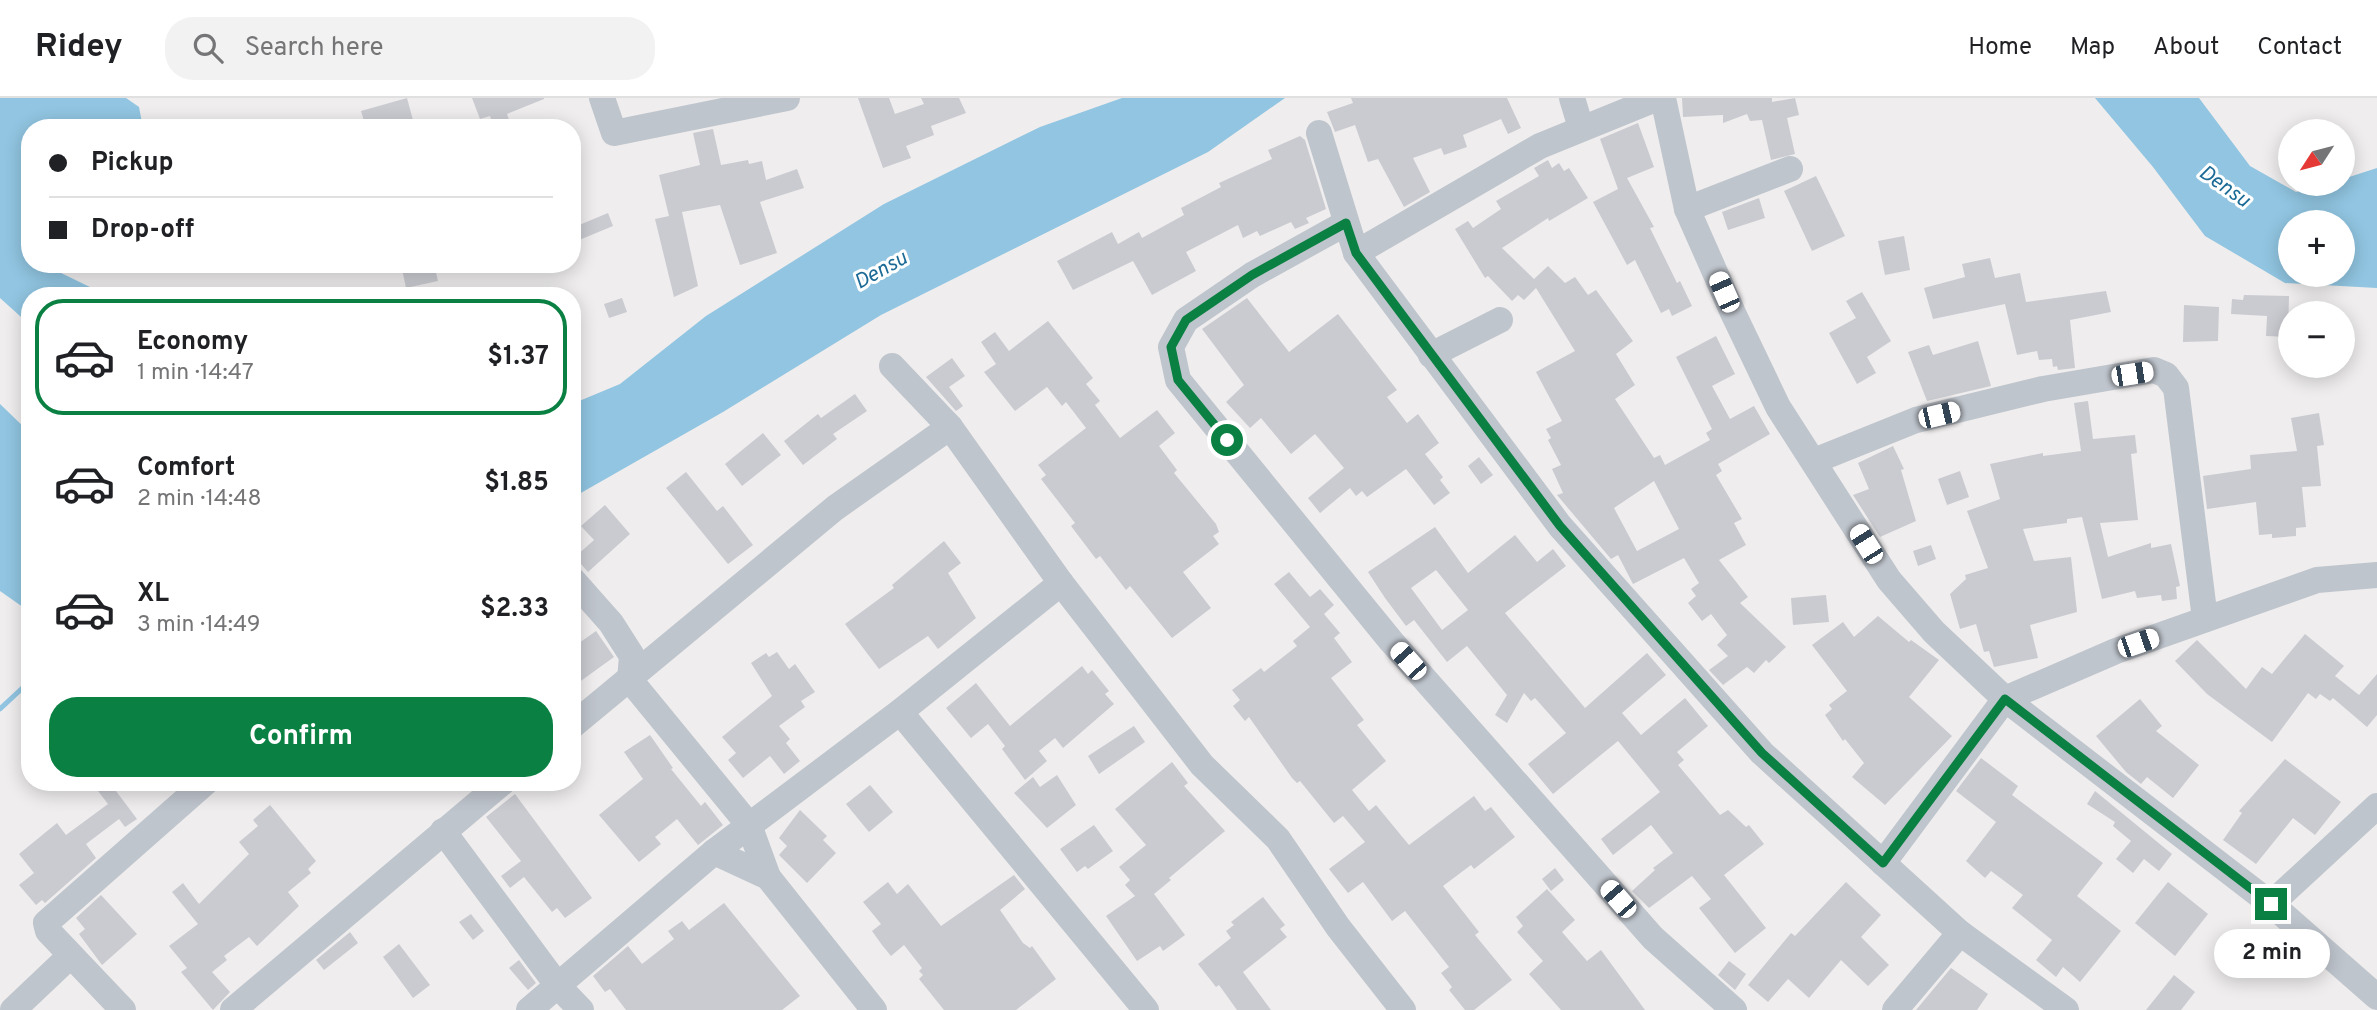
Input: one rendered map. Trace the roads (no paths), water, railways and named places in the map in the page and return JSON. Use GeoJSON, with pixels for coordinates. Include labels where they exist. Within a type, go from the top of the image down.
{"type":"FeatureCollection","features":[{"type":"Feature","properties":{"kind":"street"},"geometry":{"type":"LineString","coordinates":[[602,98],[614,133],[787,98]]}},
{"type":"Feature","properties":{"kind":"street"},"geometry":{"type":"LineString","coordinates":[[1572,98],[1581,128]]}},
{"type":"Feature","properties":{"kind":"street"},"geometry":{"type":"LineString","coordinates":[[1356,253],[1540,145],[1660,98],[1688,209],[1778,407],[1889,580],[1934,632],[2005,699],[2271,904],[2377,997]]}},
{"type":"Feature","properties":{"kind":"street"},"geometry":{"type":"LineString","coordinates":[[1319,134],[1356,253],[1560,526],[1762,753],[1960,933],[2066,1010]]}},
{"type":"Feature","properties":{"kind":"street"},"geometry":{"type":"LineString","coordinates":[[1688,209],[1790,169]]}},
{"type":"Feature","properties":{"kind":"street"},"geometry":{"type":"LineString","coordinates":[[1346,223],[1252,275],[1186,320],[1171,347],[1178,380],[1391,641],[1653,938],[1734,1010]]}},
{"type":"Feature","properties":{"kind":"street"},"geometry":{"type":"LineString","coordinates":[[1431,355],[1500,320]]}},
{"type":"Feature","properties":{"kind":"street"},"geometry":{"type":"LineString","coordinates":[[892,366],[950,427],[1061,583],[1202,765],[1278,839],[1338,927],[1403,1010]]}},
{"type":"Feature","properties":{"kind":"street"},"geometry":{"type":"LineString","coordinates":[[1815,461],[1916,420],[2043,389],[2154,370],[2166,375],[2176,388],[2205,619]]}},
{"type":"Feature","properties":{"kind":"street"},"geometry":{"type":"LineString","coordinates":[[581,719],[835,508],[950,427]]}},
{"type":"Feature","properties":{"kind":"street"},"geometry":{"type":"LineString","coordinates":[[1883,863],[2005,699],[2116,651],[2317,580],[2337,576],[2377,575]]}},
{"type":"Feature","properties":{"kind":"street"},"geometry":{"type":"LineString","coordinates":[[529,1010],[714,852],[900,712],[1061,583]]}},
{"type":"Feature","properties":{"kind":"street"},"geometry":{"type":"LineString","coordinates":[[581,589],[611,623],[632,656],[630,680],[749,825],[768,877],[874,1010]]}},
{"type":"Feature","properties":{"kind":"street"},"geometry":{"type":"LineString","coordinates":[[900,712],[1146,1010]]}},
{"type":"Feature","properties":{"kind":"street"},"geometry":{"type":"LineString","coordinates":[[122,1010],[48,931],[46,923],[196,791]]}},
{"type":"Feature","properties":{"kind":"street"},"geometry":{"type":"LineString","coordinates":[[233,1010],[492,791]]}},
{"type":"Feature","properties":{"kind":"street"},"geometry":{"type":"LineString","coordinates":[[2271,904],[2377,806]]}},
{"type":"Feature","properties":{"kind":"street"},"geometry":{"type":"LineString","coordinates":[[443,831],[558,986],[581,1010]]}},
{"type":"Feature","properties":{"kind":"street"},"geometry":{"type":"LineString","coordinates":[[714,852],[768,877]]}},
{"type":"Feature","properties":{"kind":"street"},"geometry":{"type":"LineString","coordinates":[[1895,1010],[1960,933]]}},
{"type":"Feature","properties":{"kind":"street"},"geometry":{"type":"LineString","coordinates":[[13,1010],[70,956]]}},
{"type":"Feature","properties":{"kind":"water"},"geometry":{"type":"Polygon","coordinates":[[[0,98],[126,98],[139,107],[141,119],[21,119],[21,273],[61,273],[90,287],[21,287],[21,317],[0,298],[0,98]]]}},
{"type":"Feature","properties":{"kind":"water","name":"Densu"},"geometry":{"type":"Polygon","coordinates":[[[1122,98],[1285,98],[1208,152],[881,315],[723,412],[581,493],[581,400],[620,384],[706,316],[884,204],[1040,127],[1122,98]]]}},
{"type":"Feature","properties":{"kind":"water","name":"Densu"},"geometry":{"type":"Polygon","coordinates":[[[2095,98],[2199,98],[2250,166],[2278,182],[2278,196],[2356,196],[2356,175],[2377,168],[2377,288],[2355,287],[2355,210],[2278,210],[2278,279],[2205,236],[2153,167],[2095,98]]]}},
{"type":"Feature","properties":{"kind":"water"},"geometry":{"type":"Polygon","coordinates":[[[0,404],[21,424],[21,606],[0,591],[0,404]]]}},
{"type":"Feature","properties":{"kind":"waterway"},"geometry":{"type":"LineString","coordinates":[[0,709],[21,689]]}}]}
